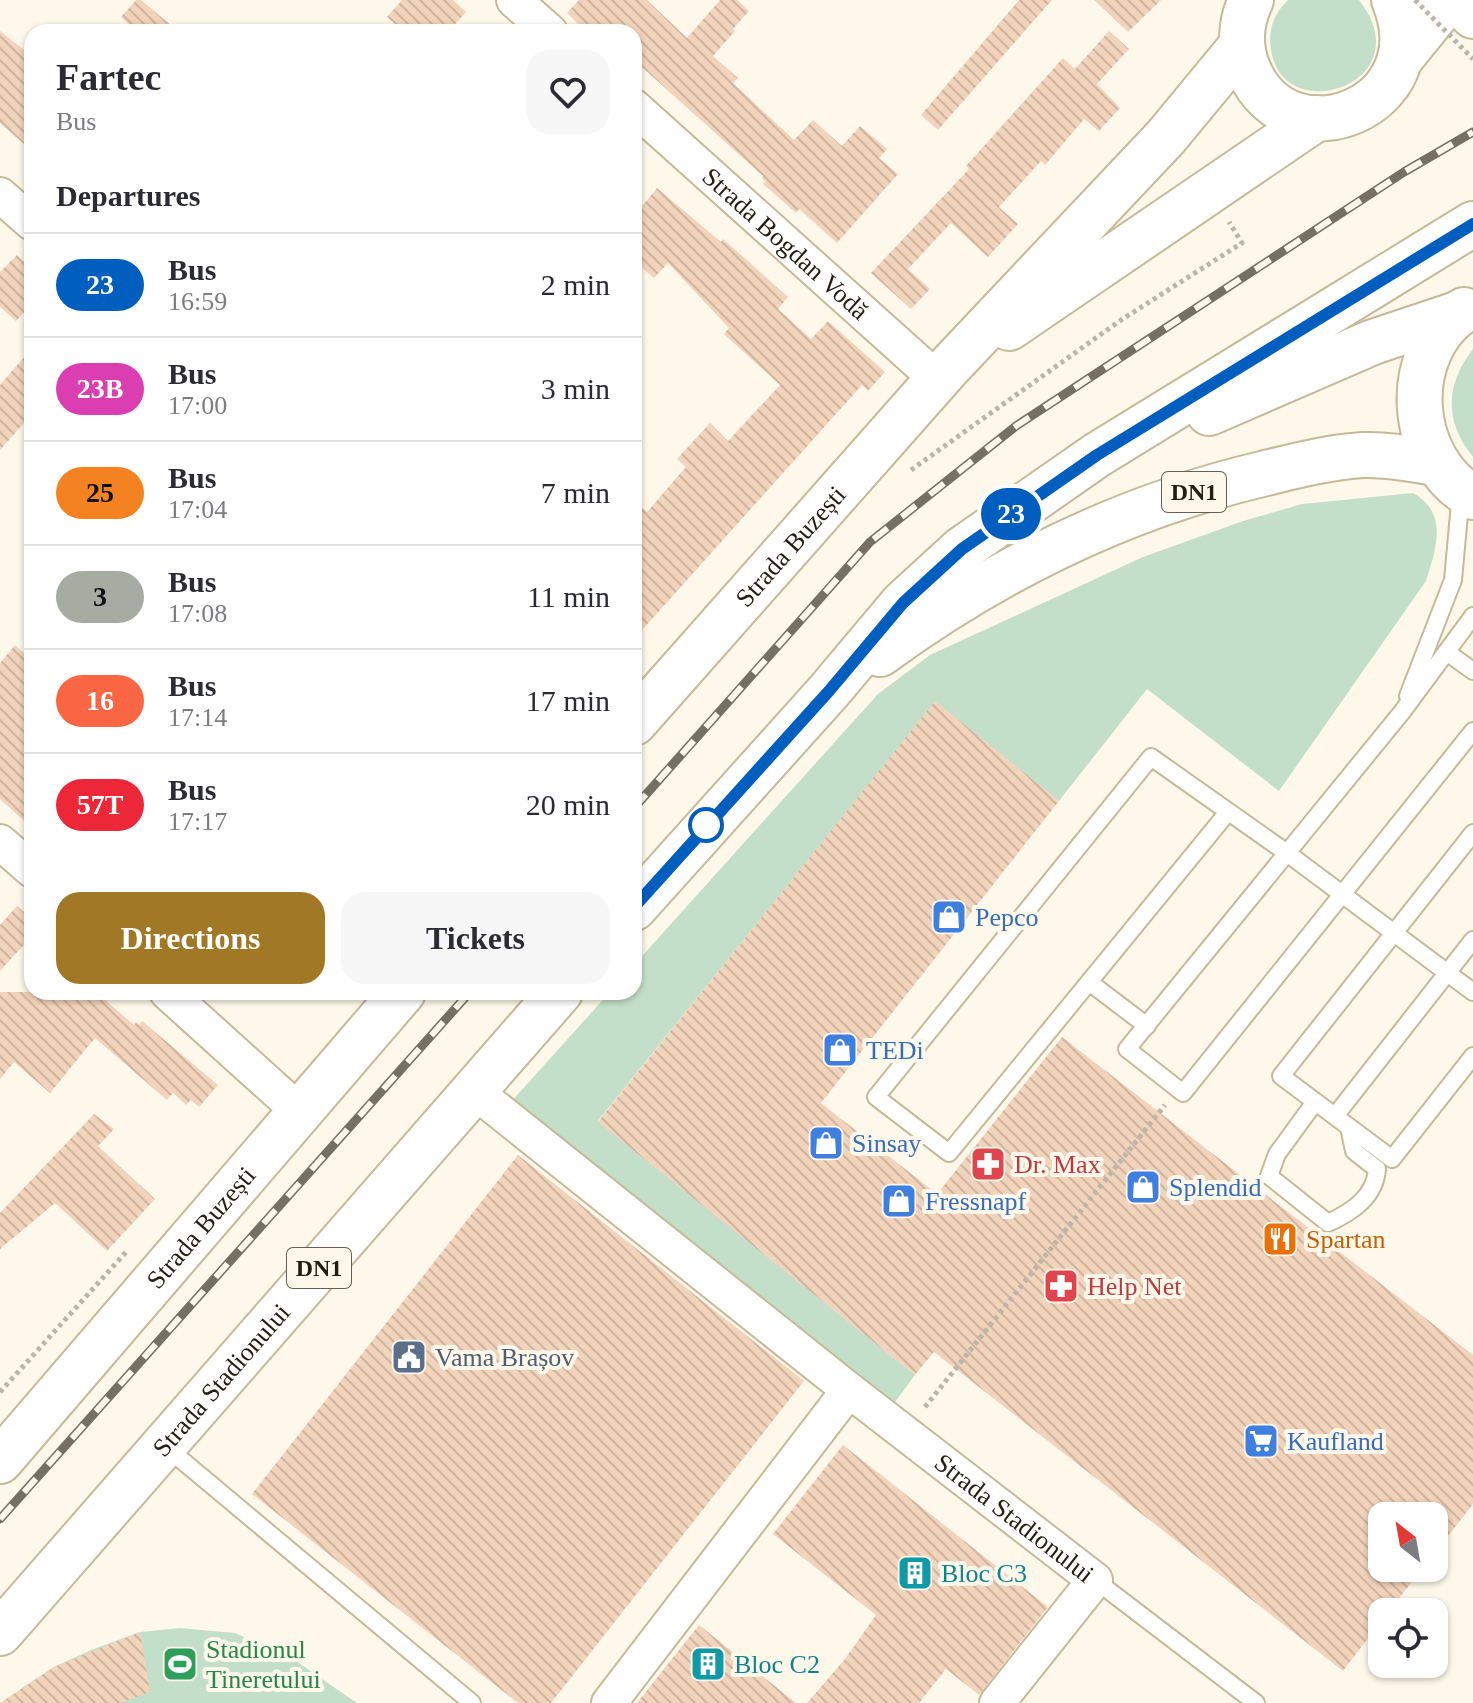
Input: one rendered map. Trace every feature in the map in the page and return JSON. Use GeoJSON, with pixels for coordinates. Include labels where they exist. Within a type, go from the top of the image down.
{"type":"FeatureCollection","features":[{"type":"Feature","properties":{"kind":"main road"},"geometry":{"type":"LineString","coordinates":[[1394,0],[1402,23],[1400,59]]}},
{"type":"Feature","properties":{"kind":"main road"},"geometry":{"type":"LineString","coordinates":[[1245,13],[1245,61],[1260,90],[1286,110],[1317,118],[1348,114],[1375,99],[1386,87],[1400,59],[1448,0]]}},
{"type":"Feature","properties":{"kind":"main road"},"geometry":{"type":"LineString","coordinates":[[1457,0],[1473,16]]}},
{"type":"Feature","properties":{"kind":"main road","name":"Strada Buzești"},"geometry":{"type":"LineString","coordinates":[[642,714],[942,374],[1166,137],[1245,13]]}},
{"type":"Feature","properties":{"kind":"main road","name":"Strada Buzești"},"geometry":{"type":"LineString","coordinates":[[942,374],[1317,118]]}},
{"type":"Feature","properties":{"kind":"main road","name":"DN1"},"geometry":{"type":"LineString","coordinates":[[642,899],[829,691],[903,603],[962,549],[1097,455],[1473,224]]}},
{"type":"Feature","properties":{"kind":"main road"},"geometry":{"type":"LineString","coordinates":[[962,549],[1142,447],[1225,406],[1373,342],[1466,309]]}},
{"type":"Feature","properties":{"kind":"main road"},"geometry":{"type":"LineString","coordinates":[[1457,483],[1422,424],[1419,384],[1432,343],[1466,309]]}},
{"type":"Feature","properties":{"kind":"main road","name":"DN1"},"geometry":{"type":"LineString","coordinates":[[829,691],[971,593],[1053,549],[1147,506],[1221,483],[1299,465],[1364,455],[1457,483]]}},
{"type":"Feature","properties":{"kind":"main road","name":"Strada Buzești"},"geometry":{"type":"LineString","coordinates":[[0,1461],[396,1000]]}},
{"type":"Feature","properties":{"kind":"main road","name":"Strada Stadionului"},"geometry":{"type":"LineString","coordinates":[[0,1633],[553,1000]]}},
{"type":"Feature","properties":{"kind":"street"},"geometry":{"type":"LineString","coordinates":[[514,0],[541,24]]}},
{"type":"Feature","properties":{"kind":"street","name":"Strada Bogdan Vodă"},"geometry":{"type":"LineString","coordinates":[[642,114],[942,374]]}},
{"type":"Feature","properties":{"kind":"street"},"geometry":{"type":"LineString","coordinates":[[0,195],[24,216]]}},
{"type":"Feature","properties":{"kind":"street"},"geometry":{"type":"LineString","coordinates":[[0,842],[24,863]]}},
{"type":"Feature","properties":{"kind":"street"},"geometry":{"type":"LineString","coordinates":[[176,1000],[300,1112]]}},
{"type":"Feature","properties":{"kind":"street","name":"Strada Stadionului"},"geometry":{"type":"LineString","coordinates":[[473,1090],[849,1390],[1095,1580],[997,1703]]}},
{"type":"Feature","properties":{"kind":"street"},"geometry":{"type":"LineString","coordinates":[[609,1703],[849,1390]]}},
{"type":"Feature","properties":{"kind":"lane"},"geometry":{"type":"LineString","coordinates":[[1402,712],[1453,580],[1457,483]]}},
{"type":"Feature","properties":{"kind":"lane"},"geometry":{"type":"LineString","coordinates":[[1473,616],[1402,712],[1127,1049],[1183,1093],[1473,731]]}},
{"type":"Feature","properties":{"kind":"lane"},"geometry":{"type":"LineString","coordinates":[[1448,653],[1473,671]]}},
{"type":"Feature","properties":{"kind":"lane"},"geometry":{"type":"LineString","coordinates":[[1228,812],[949,1153],[876,1097],[1151,757],[1287,853],[1473,992]]}},
{"type":"Feature","properties":{"kind":"lane"},"geometry":{"type":"LineString","coordinates":[[1473,833],[1281,1076],[1392,1159],[1473,1056]]}},
{"type":"Feature","properties":{"kind":"lane"},"geometry":{"type":"LineString","coordinates":[[1335,1116],[1473,940]]}},
{"type":"Feature","properties":{"kind":"lane"},"geometry":{"type":"LineString","coordinates":[[1089,982],[1147,1026]]}},
{"type":"Feature","properties":{"kind":"lane"},"geometry":{"type":"LineString","coordinates":[[1315,1102],[1277,1154],[1269,1176],[1328,1223],[1350,1212],[1376,1185],[1377,1169],[1354,1151],[1349,1127]]}},
{"type":"Feature","properties":{"kind":"lane"},"geometry":{"type":"LineString","coordinates":[[165,1446],[472,1703]]}},
{"type":"Feature","properties":{"kind":"lane"},"geometry":{"type":"LineString","coordinates":[[1095,1580],[1256,1703]]}},
{"type":"Feature","properties":{"kind":"path"},"geometry":{"type":"LineString","coordinates":[[1415,0],[1473,59]]}},
{"type":"Feature","properties":{"kind":"path"},"geometry":{"type":"LineString","coordinates":[[904,475],[1121,320],[1242,243],[1226,217]]}},
{"type":"Feature","properties":{"kind":"path"},"geometry":{"type":"LineString","coordinates":[[904,1433],[1178,1089]]}},
{"type":"Feature","properties":{"kind":"green space"},"geometry":{"type":"Polygon","coordinates":[[[1288,0],[1359,0],[1374,29],[1374,54],[1363,73],[1344,86],[1321,91],[1299,88],[1281,74],[1271,50],[1270,36],[1275,17],[1288,0]]]}},
{"type":"Feature","properties":{"kind":"green space"},"geometry":{"type":"Polygon","coordinates":[[[1473,349],[1473,457],[1457,430],[1452,403],[1457,376],[1473,349]]]}},
{"type":"Feature","properties":{"kind":"green space"},"geometry":{"type":"Polygon","coordinates":[[[1413,493],[1432,511],[1437,532],[1426,581],[1279,791],[1147,689],[1059,801],[935,702],[598,1121],[915,1375],[890,1409],[510,1103],[603,1000],[642,1000],[642,956],[878,694],[930,655],[1143,557],[1243,521],[1302,504],[1413,493]]]}},
{"type":"Feature","properties":{"kind":"green space","name":"Stadionul Tineretului"},"geometry":{"type":"Polygon","coordinates":[[[180,1628],[235,1633],[296,1661],[357,1703],[5,1703],[54,1667],[91,1650],[140,1632],[180,1628]]]}},
{"type":"Feature","properties":{"kind":"building"},"geometry":{"type":"Polygon","coordinates":[[[136,0],[141,0],[170,24],[128,24],[121,17],[136,0]]]}},
{"type":"Feature","properties":{"kind":"building"},"geometry":{"type":"Polygon","coordinates":[[[402,0],[453,0],[466,12],[455,24],[395,24],[387,17],[402,0]]]}},
{"type":"Feature","properties":{"kind":"building"},"geometry":{"type":"Polygon","coordinates":[[[579,0],[647,0],[687,38],[720,0],[737,0],[749,11],[713,56],[738,78],[733,83],[794,140],[813,120],[842,146],[860,126],[887,149],[879,158],[898,174],[837,243],[799,209],[796,213],[763,184],[763,176],[642,67],[642,24],[579,24],[567,13],[579,0]]]}},
{"type":"Feature","properties":{"kind":"building"},"geometry":{"type":"Polygon","coordinates":[[[1019,0],[1052,0],[938,130],[921,115],[1019,0]]]}},
{"type":"Feature","properties":{"kind":"building"},"geometry":{"type":"Polygon","coordinates":[[[1094,0],[1161,0],[1128,32],[1094,0]]]}},
{"type":"Feature","properties":{"kind":"building"},"geometry":{"type":"Polygon","coordinates":[[[0,31],[24,50],[24,144],[0,123],[0,31]]]}},
{"type":"Feature","properties":{"kind":"building"},"geometry":{"type":"Polygon","coordinates":[[[1109,31],[1129,49],[1097,84],[1120,108],[1099,131],[1084,119],[1045,165],[1041,161],[999,207],[1018,224],[988,257],[951,223],[908,269],[930,289],[911,309],[871,273],[969,169],[966,166],[1063,58],[1075,69],[1109,31]]]}},
{"type":"Feature","properties":{"kind":"building"},"geometry":{"type":"Polygon","coordinates":[[[657,188],[721,242],[723,239],[788,297],[778,309],[811,339],[828,321],[885,372],[868,391],[862,385],[642,630],[642,507],[647,512],[686,467],[677,459],[710,423],[728,441],[780,385],[724,334],[729,328],[668,263],[654,278],[642,268],[642,206],[657,188]]]}},
{"type":"Feature","properties":{"kind":"building"},"geometry":{"type":"Polygon","coordinates":[[[17,255],[24,262],[24,312],[16,321],[0,307],[0,272],[17,255]]]}},
{"type":"Feature","properties":{"kind":"building"},"geometry":{"type":"Polygon","coordinates":[[[24,357],[24,423],[0,450],[0,385],[24,357]]]}},
{"type":"Feature","properties":{"kind":"building"},"geometry":{"type":"Polygon","coordinates":[[[15,645],[24,653],[24,821],[0,799],[0,663],[15,645]]]}},
{"type":"Feature","properties":{"kind":"building"},"geometry":{"type":"Polygon","coordinates":[[[935,701],[1059,801],[821,1103],[937,1194],[1062,1037],[1473,1355],[1473,1504],[1448,1536],[1448,1502],[1368,1502],[1368,1582],[1412,1582],[1399,1598],[1368,1598],[1368,1638],[1343,1671],[934,1352],[915,1375],[598,1122],[935,701]]]}},
{"type":"Feature","properties":{"kind":"building"},"geometry":{"type":"Polygon","coordinates":[[[17,906],[24,912],[24,945],[0,971],[0,925],[17,906]]]}},
{"type":"Feature","properties":{"kind":"building"},"geometry":{"type":"Polygon","coordinates":[[[0,992],[24,992],[24,1000],[105,1000],[134,1025],[142,1021],[218,1085],[199,1107],[191,1100],[186,1105],[173,1093],[167,1100],[95,1038],[50,1093],[14,1062],[0,1079],[0,992]]]}},
{"type":"Feature","properties":{"kind":"building"},"geometry":{"type":"Polygon","coordinates":[[[94,1114],[114,1129],[98,1146],[155,1199],[107,1251],[55,1203],[0,1249],[0,1213],[94,1114]]]}},
{"type":"Feature","properties":{"kind":"building"},"geometry":{"type":"Polygon","coordinates":[[[518,1155],[804,1381],[551,1703],[518,1703],[252,1494],[518,1155]]]}},
{"type":"Feature","properties":{"kind":"building","name":"Bloc C3"},"geometry":{"type":"Polygon","coordinates":[[[843,1445],[1048,1607],[979,1695],[946,1669],[919,1703],[807,1703],[845,1659],[876,1615],[773,1534],[843,1445]]]}},
{"type":"Feature","properties":{"kind":"building","name":"Bloc C2"},"geometry":{"type":"Polygon","coordinates":[[[699,1625],[796,1703],[637,1703],[699,1625]]]}},
{"type":"Feature","properties":{"kind":"building"},"geometry":{"type":"Polygon","coordinates":[[[140,1632],[150,1692],[120,1703],[0,1703],[54,1667],[140,1632]]]}},
{"type":"Feature","properties":{"kind":"railway"},"geometry":{"type":"LineString","coordinates":[[642,799],[870,542],[1016,426],[1404,172],[1473,132]]}},
{"type":"Feature","properties":{"kind":"railway"},"geometry":{"type":"LineString","coordinates":[[0,1519],[463,1000]]}},
{"type":"Feature","properties":{"kind":"bus line","name":"23"},"geometry":{"type":"LineString","coordinates":[[642,898],[829,691],[903,603],[962,549],[1097,455],[1473,224]]}},
{"type":"Feature","properties":{"kind":"place","name":"Pepco"},"geometry":{"type":"Point","coordinates":[949,917]}},
{"type":"Feature","properties":{"kind":"place","name":"TEDi"},"geometry":{"type":"Point","coordinates":[840,1050]}},
{"type":"Feature","properties":{"kind":"place","name":"Sinsay"},"geometry":{"type":"Point","coordinates":[826,1143]}},
{"type":"Feature","properties":{"kind":"place","name":"Dr. Max"},"geometry":{"type":"Point","coordinates":[988,1164]}},
{"type":"Feature","properties":{"kind":"place","name":"Splendid"},"geometry":{"type":"Point","coordinates":[1143,1187]}},
{"type":"Feature","properties":{"kind":"place","name":"Fressnapf"},"geometry":{"type":"Point","coordinates":[899,1201]}},
{"type":"Feature","properties":{"kind":"place","name":"Spartan"},"geometry":{"type":"Point","coordinates":[1280,1239]}},
{"type":"Feature","properties":{"kind":"place","name":"Help Net"},"geometry":{"type":"Point","coordinates":[1061,1286]}},
{"type":"Feature","properties":{"kind":"place","name":"Vama Brașov"},"geometry":{"type":"Point","coordinates":[409,1357]}},
{"type":"Feature","properties":{"kind":"place","name":"Kaufland"},"geometry":{"type":"Point","coordinates":[1261,1441]}},
{"type":"Feature","properties":{"kind":"place","name":"Bloc C3"},"geometry":{"type":"Point","coordinates":[915,1573]}},
{"type":"Feature","properties":{"kind":"place","name":"Stadionul Tineretului"},"geometry":{"type":"Point","coordinates":[180,1664]}},
{"type":"Feature","properties":{"kind":"place","name":"Bloc C2"},"geometry":{"type":"Point","coordinates":[708,1664]}}]}
